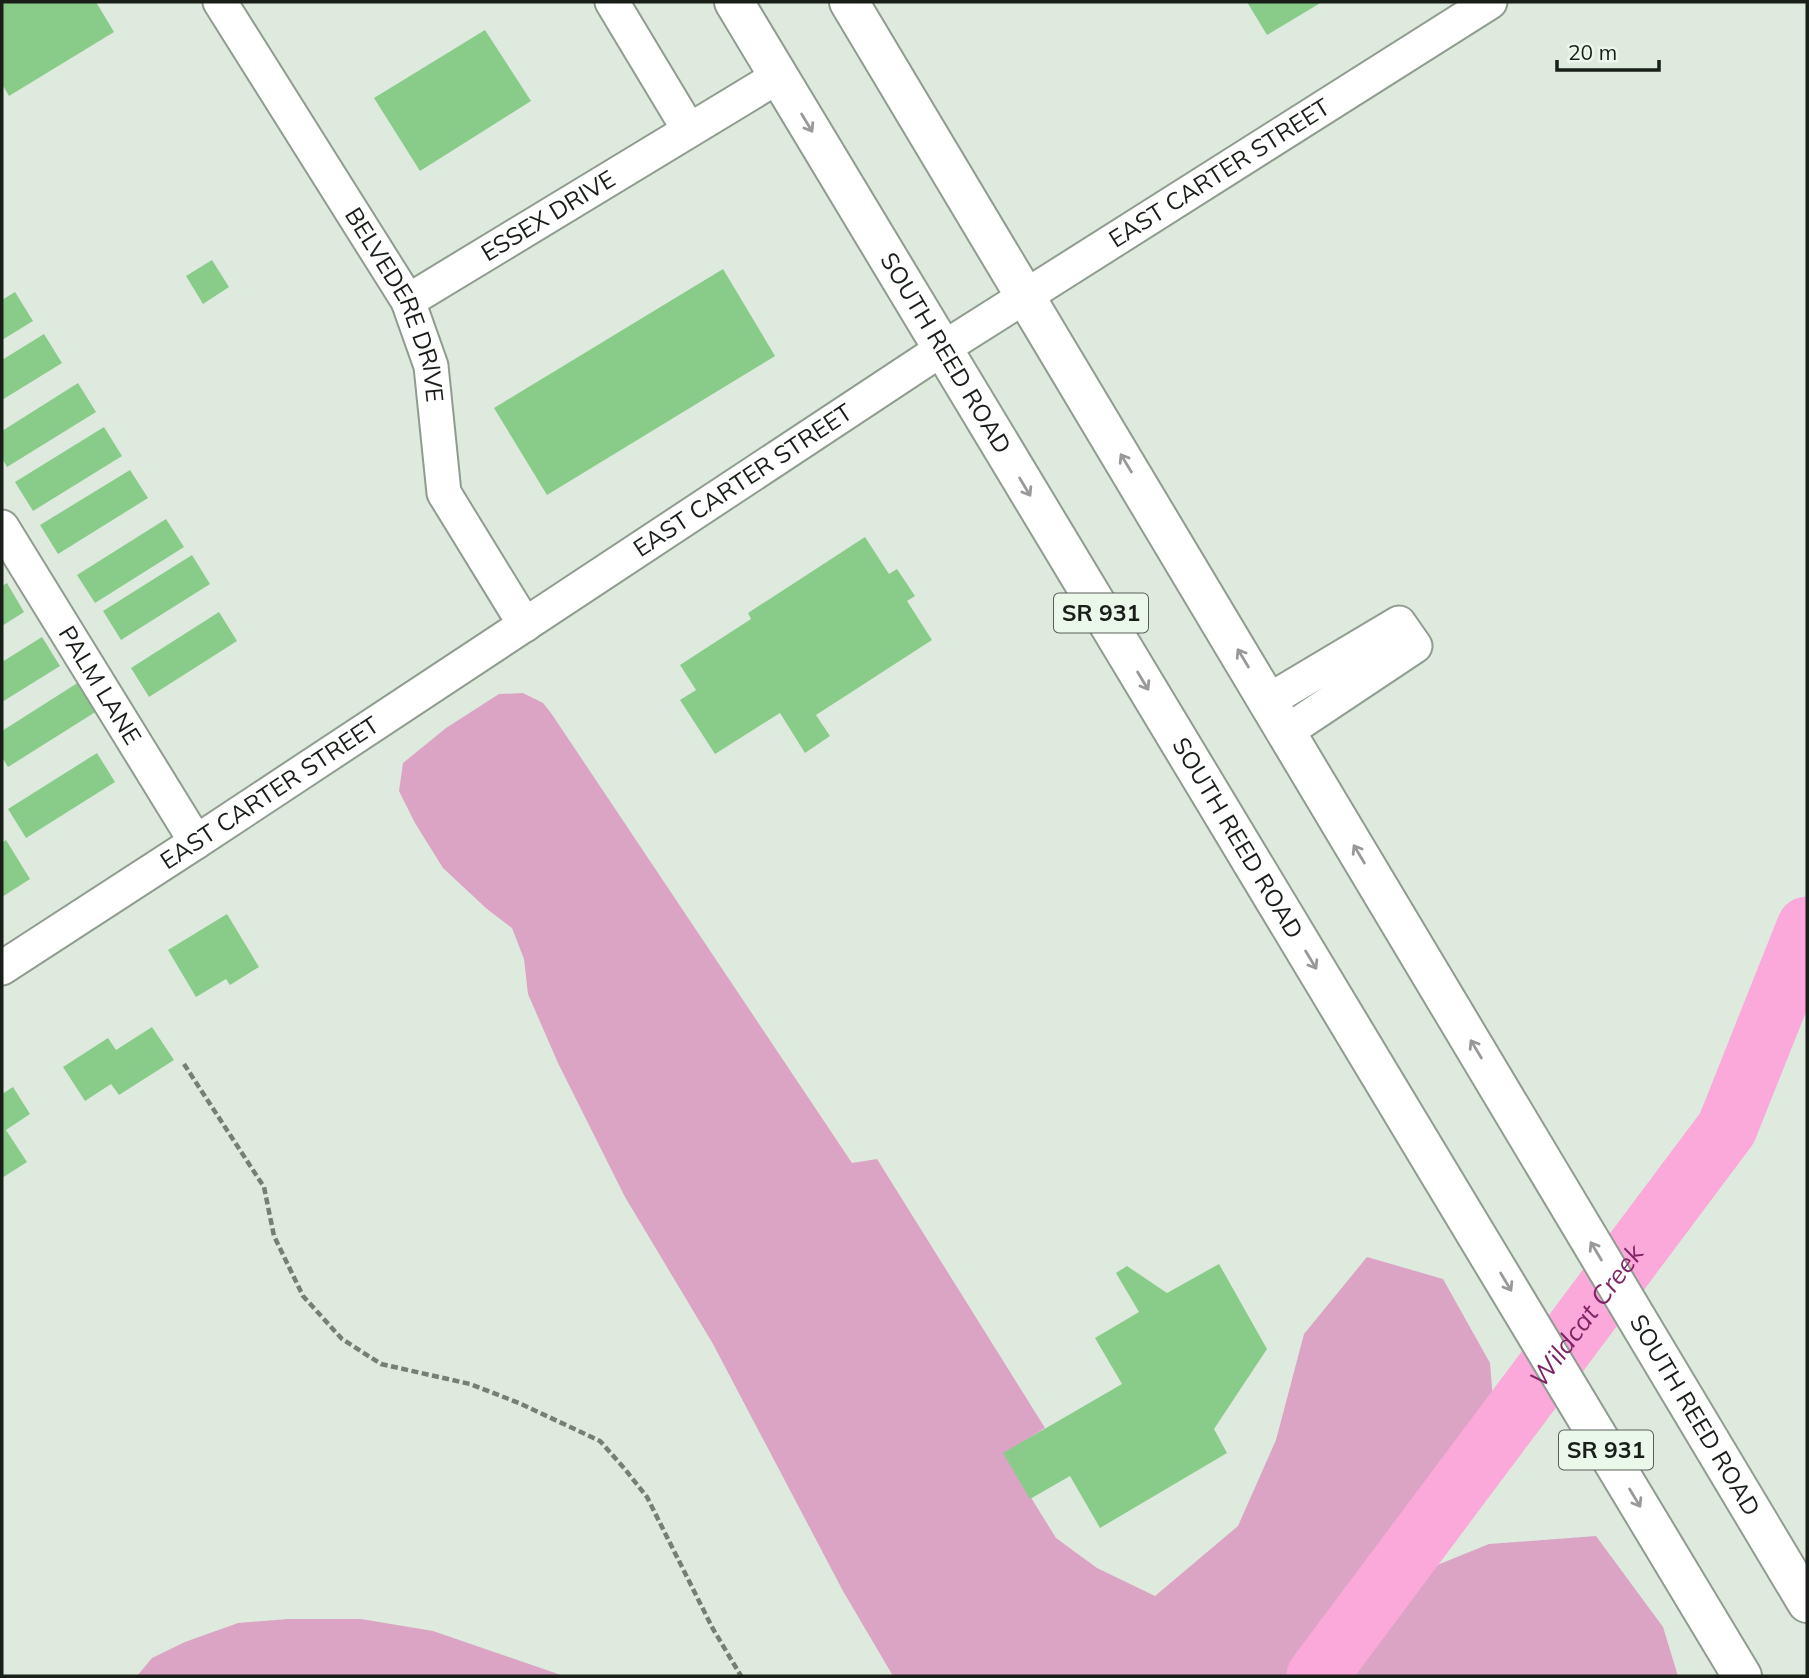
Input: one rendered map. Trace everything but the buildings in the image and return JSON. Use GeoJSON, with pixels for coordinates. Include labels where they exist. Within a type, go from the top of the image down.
{"type":"FeatureCollection","features":[{"type":"Feature","properties":{"kind":"main road","name":"SOUTH REED ROAD"},"geometry":{"type":"LineString","coordinates":[[734,2],[1742,1676]]}},
{"type":"Feature","properties":{"kind":"main road","name":"SOUTH REED ROAD"},"geometry":{"type":"LineString","coordinates":[[849,2],[1807,1603]]}},
{"type":"Feature","properties":{"kind":"street","name":"BELVEDERE DRIVE"},"geometry":{"type":"LineString","coordinates":[[220,2],[408,301],[431,366],[444,493],[525,625]]}},
{"type":"Feature","properties":{"kind":"street"},"geometry":{"type":"LineString","coordinates":[[612,2],[689,130]]}},
{"type":"Feature","properties":{"kind":"street","name":"EAST CARTER STREET"},"geometry":{"type":"LineString","coordinates":[[2,968],[942,349],[1490,2]]}},
{"type":"Feature","properties":{"kind":"street","name":"ESSEX DRIVE"},"geometry":{"type":"LineString","coordinates":[[408,301],[779,76]]}},
{"type":"Feature","properties":{"kind":"street","name":"PALM LANE"},"geometry":{"type":"LineString","coordinates":[[2,527],[196,842]]}},
{"type":"Feature","properties":{"kind":"path"},"geometry":{"type":"LineString","coordinates":[[184,1064],[264,1187],[274,1236],[303,1296],[342,1339],[381,1364],[470,1384],[519,1403],[600,1441],[647,1497],[713,1629],[741,1676]]}},
{"type":"Feature","properties":{"kind":"shaded area"},"geometry":{"type":"Polygon","coordinates":[[[523,693],[543,703],[551,713],[852,1163],[877,1159],[1045,1428],[1004,1454],[1056,1538],[1097,1568],[1155,1596],[1238,1526],[1276,1440],[1304,1334],[1367,1257],[1443,1279],[1490,1363],[1496,1437],[1383,1587],[1489,1544],[1596,1536],[1663,1627],[1678,1676],[893,1676],[843,1591],[713,1344],[625,1197],[558,1063],[528,994],[524,959],[512,928],[443,868],[399,791],[403,763],[446,728],[499,694],[523,693]]]}},
{"type":"Feature","properties":{"kind":"shaded area"},"geometry":{"type":"Polygon","coordinates":[[[288,1619],[361,1619],[433,1631],[564,1676],[137,1676],[152,1658],[185,1642],[238,1623],[288,1619]]]}},
{"type":"Feature","properties":{"kind":"waterway","name":"Wildcat Creek"},"geometry":{"type":"LineString","coordinates":[[1317,1676],[1727,1128],[1807,927]]}}]}
